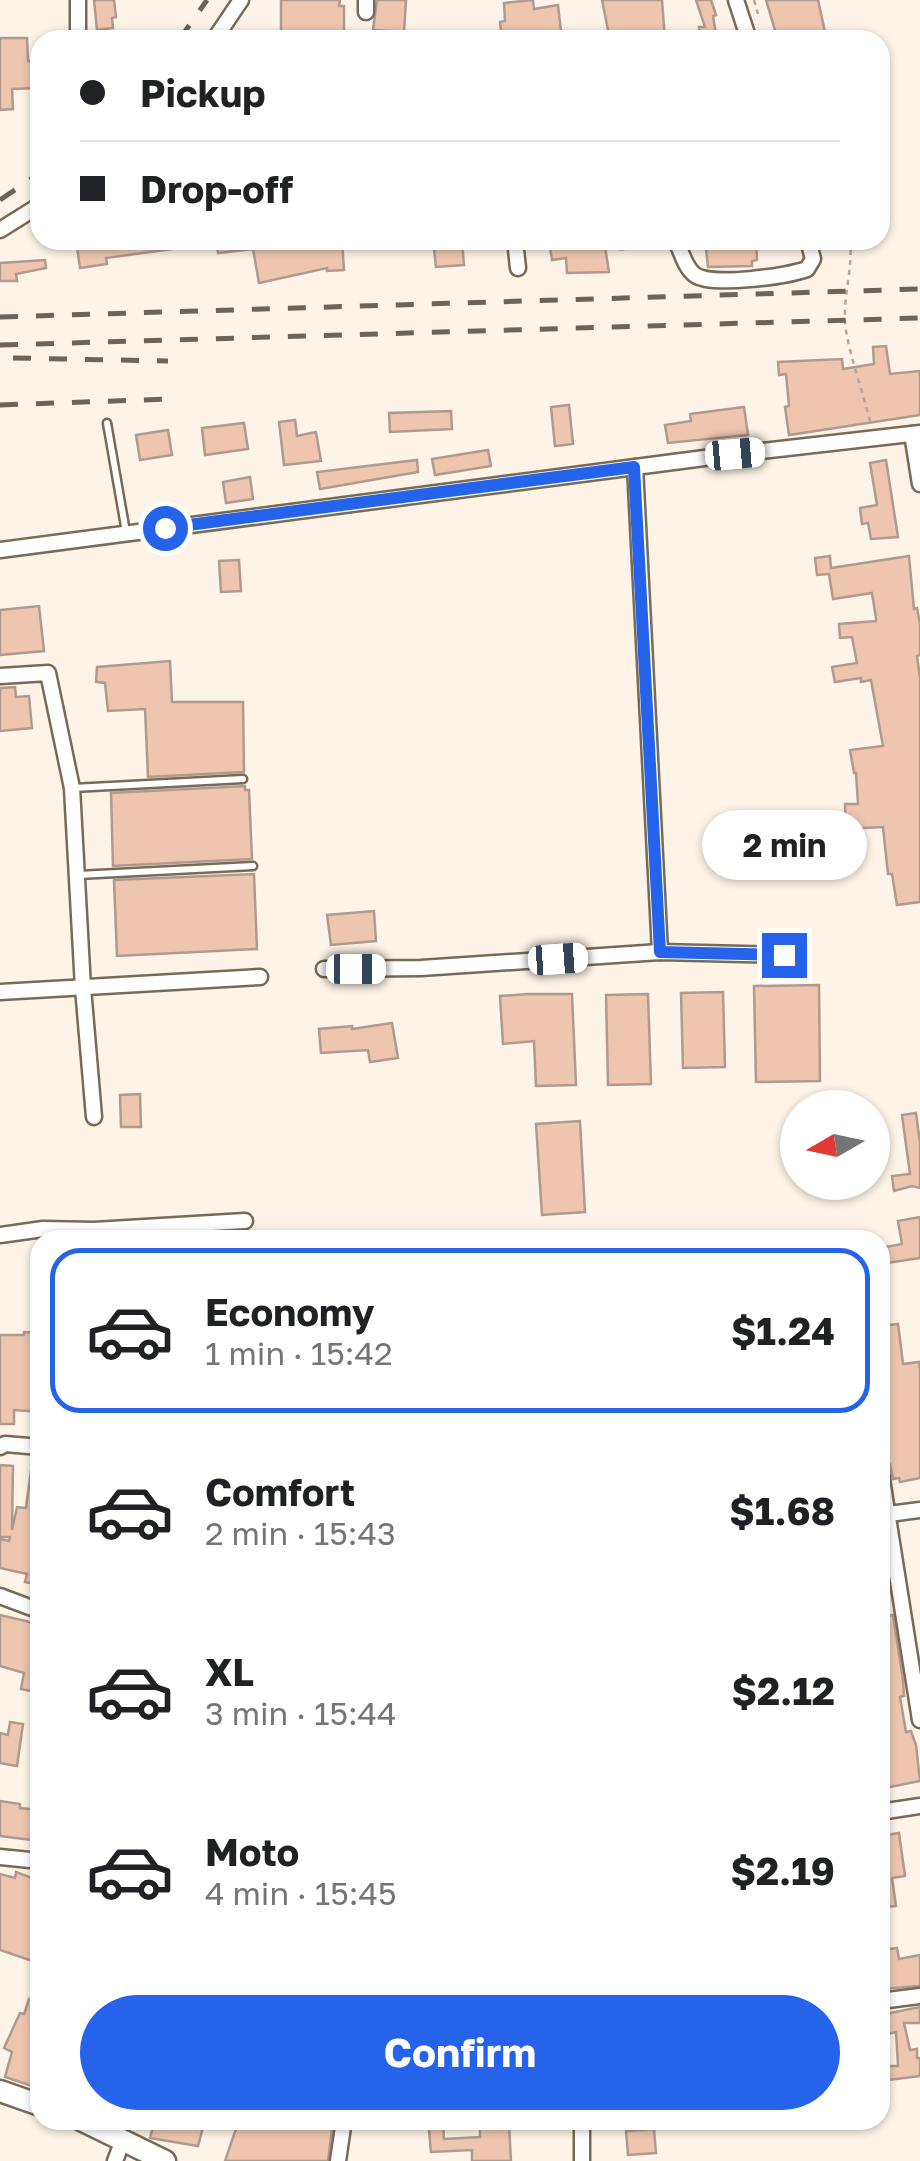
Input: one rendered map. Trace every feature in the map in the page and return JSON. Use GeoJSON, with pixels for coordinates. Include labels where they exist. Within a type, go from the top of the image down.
{"type":"FeatureCollection","features":[{"type":"Feature","properties":{"kind":"main road"},"geometry":{"type":"LineString","coordinates":[[0,2092],[30,2102]]}},
{"type":"Feature","properties":{"kind":"main road"},"geometry":{"type":"LineString","coordinates":[[102,2130],[165,2161]]}},
{"type":"Feature","properties":{"kind":"street"},"geometry":{"type":"LineString","coordinates":[[78,0],[78,30]]}},
{"type":"Feature","properties":{"kind":"street"},"geometry":{"type":"LineString","coordinates":[[220,30],[240,0]]}},
{"type":"Feature","properties":{"kind":"street"},"geometry":{"type":"LineString","coordinates":[[736,0],[745,30]]}},
{"type":"Feature","properties":{"kind":"street"},"geometry":{"type":"LineString","coordinates":[[0,230],[30,211]]}},
{"type":"Feature","properties":{"kind":"street"},"geometry":{"type":"LineString","coordinates":[[515,250],[518,268]]}},
{"type":"Feature","properties":{"kind":"street"},"geometry":{"type":"LineString","coordinates":[[680,250],[688,269],[706,281],[792,275],[807,269],[812,259],[810,250]]}},
{"type":"Feature","properties":{"kind":"street"},"geometry":{"type":"LineString","coordinates":[[0,550],[916,433],[920,484]]}},
{"type":"Feature","properties":{"kind":"street"},"geometry":{"type":"LineString","coordinates":[[634,467],[660,952]]}},
{"type":"Feature","properties":{"kind":"street"},"geometry":{"type":"LineString","coordinates":[[0,676],[48,673],[72,788],[94,1117]]}},
{"type":"Feature","properties":{"kind":"street"},"geometry":{"type":"LineString","coordinates":[[324,969],[421,968],[660,952],[784,955]]}},
{"type":"Feature","properties":{"kind":"street"},"geometry":{"type":"LineString","coordinates":[[0,992],[260,977]]}},
{"type":"Feature","properties":{"kind":"street"},"geometry":{"type":"LineString","coordinates":[[36,1230],[245,1221]]}},
{"type":"Feature","properties":{"kind":"street"},"geometry":{"type":"LineString","coordinates":[[0,1235],[30,1231]]}},
{"type":"Feature","properties":{"kind":"street"},"geometry":{"type":"LineString","coordinates":[[0,1447],[30,1446]]}},
{"type":"Feature","properties":{"kind":"street"},"geometry":{"type":"LineString","coordinates":[[890,1513],[920,1510]]}},
{"type":"Feature","properties":{"kind":"street"},"geometry":{"type":"LineString","coordinates":[[890,1548],[920,1720]]}},
{"type":"Feature","properties":{"kind":"street"},"geometry":{"type":"LineString","coordinates":[[0,1596],[30,1607]]}},
{"type":"Feature","properties":{"kind":"street"},"geometry":{"type":"LineString","coordinates":[[890,1810],[920,1806]]}},
{"type":"Feature","properties":{"kind":"street"},"geometry":{"type":"LineString","coordinates":[[0,1856],[30,1860]]}},
{"type":"Feature","properties":{"kind":"street"},"geometry":{"type":"LineString","coordinates":[[890,2000],[920,1996]]}},
{"type":"Feature","properties":{"kind":"street"},"geometry":{"type":"LineString","coordinates":[[338,2161],[343,2130]]}},
{"type":"Feature","properties":{"kind":"street"},"geometry":{"type":"LineString","coordinates":[[582,2130],[582,2161]]}},
{"type":"Feature","properties":{"kind":"street"},"geometry":{"type":"LineString","coordinates":[[116,2161],[123,2140]]}},
{"type":"Feature","properties":{"kind":"lane"},"geometry":{"type":"LineString","coordinates":[[107,424],[126,533]]}},
{"type":"Feature","properties":{"kind":"lane"},"geometry":{"type":"LineString","coordinates":[[72,788],[243,779]]}},
{"type":"Feature","properties":{"kind":"lane"},"geometry":{"type":"LineString","coordinates":[[76,875],[253,866]]}},
{"type":"Feature","properties":{"kind":"path"},"geometry":{"type":"LineString","coordinates":[[851,250],[844,320],[874,437]]}},
{"type":"Feature","properties":{"kind":"building"},"geometry":{"type":"Polygon","coordinates":[[[94,0],[114,0],[113,28],[97,30],[94,0]]]}},
{"type":"Feature","properties":{"kind":"building"},"geometry":{"type":"Polygon","coordinates":[[[281,0],[340,0],[339,6],[344,6],[344,30],[281,30],[281,0]]]}},
{"type":"Feature","properties":{"kind":"building"},"geometry":{"type":"Polygon","coordinates":[[[377,0],[406,0],[404,30],[373,30],[377,0]]]}},
{"type":"Feature","properties":{"kind":"building"},"geometry":{"type":"Polygon","coordinates":[[[533,0],[534,9],[558,5],[561,30],[501,30],[500,22],[505,21],[504,3],[533,0]]]}},
{"type":"Feature","properties":{"kind":"building"},"geometry":{"type":"Polygon","coordinates":[[[602,0],[662,0],[664,30],[608,30],[602,0]]]}},
{"type":"Feature","properties":{"kind":"building"},"geometry":{"type":"Polygon","coordinates":[[[696,0],[711,0],[716,15],[715,30],[699,30],[705,27],[696,0]]]}},
{"type":"Feature","properties":{"kind":"building"},"geometry":{"type":"Polygon","coordinates":[[[766,0],[818,0],[825,30],[775,30],[766,0]]]}},
{"type":"Feature","properties":{"kind":"building"},"geometry":{"type":"Polygon","coordinates":[[[0,38],[27,38],[30,88],[12,89],[13,109],[0,110],[0,38]]]}},
{"type":"Feature","properties":{"kind":"building"},"geometry":{"type":"Polygon","coordinates":[[[77,250],[165,250],[106,258],[107,264],[80,268],[77,250]]]}},
{"type":"Feature","properties":{"kind":"building"},"geometry":{"type":"Polygon","coordinates":[[[253,250],[343,250],[344,270],[327,268],[259,283],[253,250]]]}},
{"type":"Feature","properties":{"kind":"building"},"geometry":{"type":"Polygon","coordinates":[[[434,250],[463,250],[464,265],[436,267],[434,250]]]}},
{"type":"Feature","properties":{"kind":"building"},"geometry":{"type":"Polygon","coordinates":[[[550,250],[606,250],[609,272],[567,273],[566,258],[552,260],[550,250]]]}},
{"type":"Feature","properties":{"kind":"building"},"geometry":{"type":"Polygon","coordinates":[[[706,250],[756,250],[757,260],[752,261],[752,266],[708,267],[706,250]]]}},
{"type":"Feature","properties":{"kind":"building"},"geometry":{"type":"Polygon","coordinates":[[[45,260],[46,268],[16,274],[17,281],[0,281],[0,263],[45,260]]]}},
{"type":"Feature","properties":{"kind":"building"},"geometry":{"type":"Polygon","coordinates":[[[886,346],[890,374],[920,371],[920,415],[789,435],[786,374],[779,375],[778,362],[842,359],[843,369],[874,364],[873,347],[886,346]]]}},
{"type":"Feature","properties":{"kind":"building"},"geometry":{"type":"Polygon","coordinates":[[[569,405],[573,444],[555,446],[551,407],[569,405]]]}},
{"type":"Feature","properties":{"kind":"building"},"geometry":{"type":"Polygon","coordinates":[[[744,407],[748,435],[668,443],[665,425],[691,421],[690,414],[744,407]]]}},
{"type":"Feature","properties":{"kind":"building"},"geometry":{"type":"Polygon","coordinates":[[[451,411],[452,429],[390,432],[389,413],[451,411]]]}},
{"type":"Feature","properties":{"kind":"building"},"geometry":{"type":"Polygon","coordinates":[[[295,420],[297,436],[316,432],[321,461],[284,465],[279,422],[295,420]]]}},
{"type":"Feature","properties":{"kind":"building"},"geometry":{"type":"Polygon","coordinates":[[[244,423],[248,449],[205,455],[202,428],[244,423]]]}},
{"type":"Feature","properties":{"kind":"building"},"geometry":{"type":"Polygon","coordinates":[[[168,430],[172,455],[140,460],[136,435],[168,430]]]}},
{"type":"Feature","properties":{"kind":"building"},"geometry":{"type":"Polygon","coordinates":[[[488,450],[491,466],[435,475],[432,459],[488,450]]]}},
{"type":"Feature","properties":{"kind":"building"},"geometry":{"type":"Polygon","coordinates":[[[417,460],[418,472],[320,489],[317,472],[417,460]]]}},
{"type":"Feature","properties":{"kind":"building"},"geometry":{"type":"Polygon","coordinates":[[[886,460],[898,537],[871,539],[868,523],[862,524],[860,508],[877,505],[870,463],[886,460]]]}},
{"type":"Feature","properties":{"kind":"building"},"geometry":{"type":"Polygon","coordinates":[[[250,477],[253,499],[226,503],[223,482],[250,477]]]}},
{"type":"Feature","properties":{"kind":"building"},"geometry":{"type":"Polygon","coordinates":[[[830,556],[831,568],[909,556],[914,609],[917,608],[920,624],[920,902],[897,905],[892,874],[888,874],[883,827],[846,829],[845,804],[858,804],[850,750],[883,746],[871,680],[835,682],[832,667],[857,663],[852,637],[840,638],[839,624],[876,618],[872,593],[833,599],[829,574],[817,575],[815,558],[830,556]]]}},
{"type":"Feature","properties":{"kind":"building"},"geometry":{"type":"Polygon","coordinates":[[[239,560],[241,591],[221,592],[219,561],[239,560]]]}},
{"type":"Feature","properties":{"kind":"building"},"geometry":{"type":"Polygon","coordinates":[[[39,606],[44,651],[0,655],[0,610],[39,606]]]}},
{"type":"Feature","properties":{"kind":"building"},"geometry":{"type":"Polygon","coordinates":[[[170,661],[172,702],[243,702],[244,772],[148,777],[145,709],[108,711],[105,683],[96,682],[97,667],[170,661]]]}},
{"type":"Feature","properties":{"kind":"building"},"geometry":{"type":"Polygon","coordinates":[[[15,687],[16,697],[29,696],[32,728],[0,731],[0,688],[15,687]]]}},
{"type":"Feature","properties":{"kind":"building"},"geometry":{"type":"Polygon","coordinates":[[[245,786],[249,790],[252,859],[113,866],[111,793],[245,786]]]}},
{"type":"Feature","properties":{"kind":"building"},"geometry":{"type":"Polygon","coordinates":[[[254,874],[257,949],[117,956],[114,880],[254,874]]]}},
{"type":"Feature","properties":{"kind":"building"},"geometry":{"type":"Polygon","coordinates":[[[374,911],[376,941],[331,945],[327,915],[374,911]]]}},
{"type":"Feature","properties":{"kind":"building"},"geometry":{"type":"Polygon","coordinates":[[[819,985],[820,1081],[756,1082],[754,986],[819,985]]]}},
{"type":"Feature","properties":{"kind":"building"},"geometry":{"type":"Polygon","coordinates":[[[723,992],[725,1067],[683,1068],[681,993],[723,992]]]}},
{"type":"Feature","properties":{"kind":"building"},"geometry":{"type":"Polygon","coordinates":[[[572,994],[576,1085],[536,1086],[534,1041],[503,1044],[500,996],[572,994]]]}},
{"type":"Feature","properties":{"kind":"building"},"geometry":{"type":"Polygon","coordinates":[[[648,994],[651,1084],[608,1085],[606,995],[648,994]]]}},
{"type":"Feature","properties":{"kind":"building"},"geometry":{"type":"Polygon","coordinates":[[[392,1023],[398,1058],[370,1062],[368,1050],[321,1053],[319,1029],[392,1023]]]}},
{"type":"Feature","properties":{"kind":"building"},"geometry":{"type":"Polygon","coordinates":[[[140,1094],[141,1127],[121,1127],[120,1095],[140,1094]]]}},
{"type":"Feature","properties":{"kind":"building"},"geometry":{"type":"Polygon","coordinates":[[[916,1113],[920,1188],[894,1191],[892,1176],[910,1174],[902,1115],[916,1113]]]}},
{"type":"Feature","properties":{"kind":"building"},"geometry":{"type":"Polygon","coordinates":[[[580,1121],[585,1212],[542,1215],[536,1124],[580,1121]]]}},
{"type":"Feature","properties":{"kind":"building"},"geometry":{"type":"Polygon","coordinates":[[[920,1217],[920,1258],[890,1262],[890,1246],[902,1244],[898,1221],[920,1217]]]}},
{"type":"Feature","properties":{"kind":"building"},"geometry":{"type":"Polygon","coordinates":[[[898,1324],[903,1364],[919,1362],[920,1370],[920,1478],[900,1482],[899,1478],[893,1479],[890,1464],[890,1325],[898,1324]]]}},
{"type":"Feature","properties":{"kind":"building"},"geometry":{"type":"Polygon","coordinates":[[[30,1332],[30,1411],[14,1410],[14,1424],[0,1424],[0,1335],[30,1332]]]}},
{"type":"Feature","properties":{"kind":"building"},"geometry":{"type":"Polygon","coordinates":[[[0,1465],[13,1466],[12,1530],[17,1507],[26,1508],[30,1478],[30,1583],[25,1582],[27,1574],[0,1568],[0,1539],[9,1541],[10,1537],[0,1537],[0,1465]]]}},
{"type":"Feature","properties":{"kind":"building"},"geometry":{"type":"Polygon","coordinates":[[[0,1615],[30,1622],[30,1691],[21,1689],[24,1673],[0,1666],[0,1615]]]}},
{"type":"Feature","properties":{"kind":"building"},"geometry":{"type":"Polygon","coordinates":[[[893,1615],[903,1680],[904,1696],[900,1697],[906,1732],[911,1731],[916,1745],[920,1781],[890,1787],[893,1615]]]}},
{"type":"Feature","properties":{"kind":"building"},"geometry":{"type":"Polygon","coordinates":[[[10,1722],[23,1724],[17,1766],[0,1763],[0,1733],[8,1735],[10,1722]]]}},
{"type":"Feature","properties":{"kind":"building"},"geometry":{"type":"Polygon","coordinates":[[[0,1801],[30,1809],[30,1840],[0,1836],[0,1801]]]}},
{"type":"Feature","properties":{"kind":"building"},"geometry":{"type":"Polygon","coordinates":[[[899,1833],[905,1876],[892,1878],[896,1906],[890,1907],[890,1834],[899,1833]]]}},
{"type":"Feature","properties":{"kind":"building"},"geometry":{"type":"Polygon","coordinates":[[[16,1872],[30,1877],[30,1960],[0,1950],[0,1874],[15,1878],[16,1872]]]}},
{"type":"Feature","properties":{"kind":"building"},"geometry":{"type":"Polygon","coordinates":[[[897,1948],[899,1959],[920,1955],[920,1986],[890,1988],[890,1949],[897,1948]]]}},
{"type":"Feature","properties":{"kind":"building"},"geometry":{"type":"Polygon","coordinates":[[[30,1999],[30,2085],[5,2077],[12,2052],[4,2048],[20,2013],[24,2014],[30,1999]]]}},
{"type":"Feature","properties":{"kind":"building"},"geometry":{"type":"Polygon","coordinates":[[[920,2007],[920,2023],[904,2023],[910,2050],[917,2049],[920,2058],[920,2076],[890,2080],[890,2066],[898,2066],[896,2032],[890,2034],[890,2013],[920,2007]]]}},
{"type":"Feature","properties":{"kind":"building"},"geometry":{"type":"Polygon","coordinates":[[[152,2130],[202,2130],[198,2146],[150,2138],[152,2130]]]}},
{"type":"Feature","properties":{"kind":"building"},"geometry":{"type":"Polygon","coordinates":[[[236,2130],[332,2130],[328,2161],[225,2161],[236,2130]]]}},
{"type":"Feature","properties":{"kind":"building"},"geometry":{"type":"Polygon","coordinates":[[[429,2130],[444,2130],[444,2139],[480,2137],[480,2130],[509,2130],[511,2161],[472,2161],[472,2150],[431,2152],[429,2130]]]}},
{"type":"Feature","properties":{"kind":"building"},"geometry":{"type":"Polygon","coordinates":[[[654,2130],[656,2153],[628,2155],[626,2131],[654,2130]]]}},
{"type":"Feature","properties":{"kind":"railway"},"geometry":{"type":"LineString","coordinates":[[186,30],[207,0]]}},
{"type":"Feature","properties":{"kind":"railway"},"geometry":{"type":"LineString","coordinates":[[0,200],[30,180]]}},
{"type":"Feature","properties":{"kind":"railway"},"geometry":{"type":"LineString","coordinates":[[0,317],[920,289]]}},
{"type":"Feature","properties":{"kind":"railway"},"geometry":{"type":"LineString","coordinates":[[0,345],[920,318]]}},
{"type":"Feature","properties":{"kind":"railway"},"geometry":{"type":"LineString","coordinates":[[13,358],[168,361]]}},
{"type":"Feature","properties":{"kind":"railway"},"geometry":{"type":"LineString","coordinates":[[0,405],[170,399]]}},
{"type":"Feature","properties":{"kind":"route"},"geometry":{"type":"LineString","coordinates":[[165,528],[634,467],[660,952],[784,955]]}}]}
